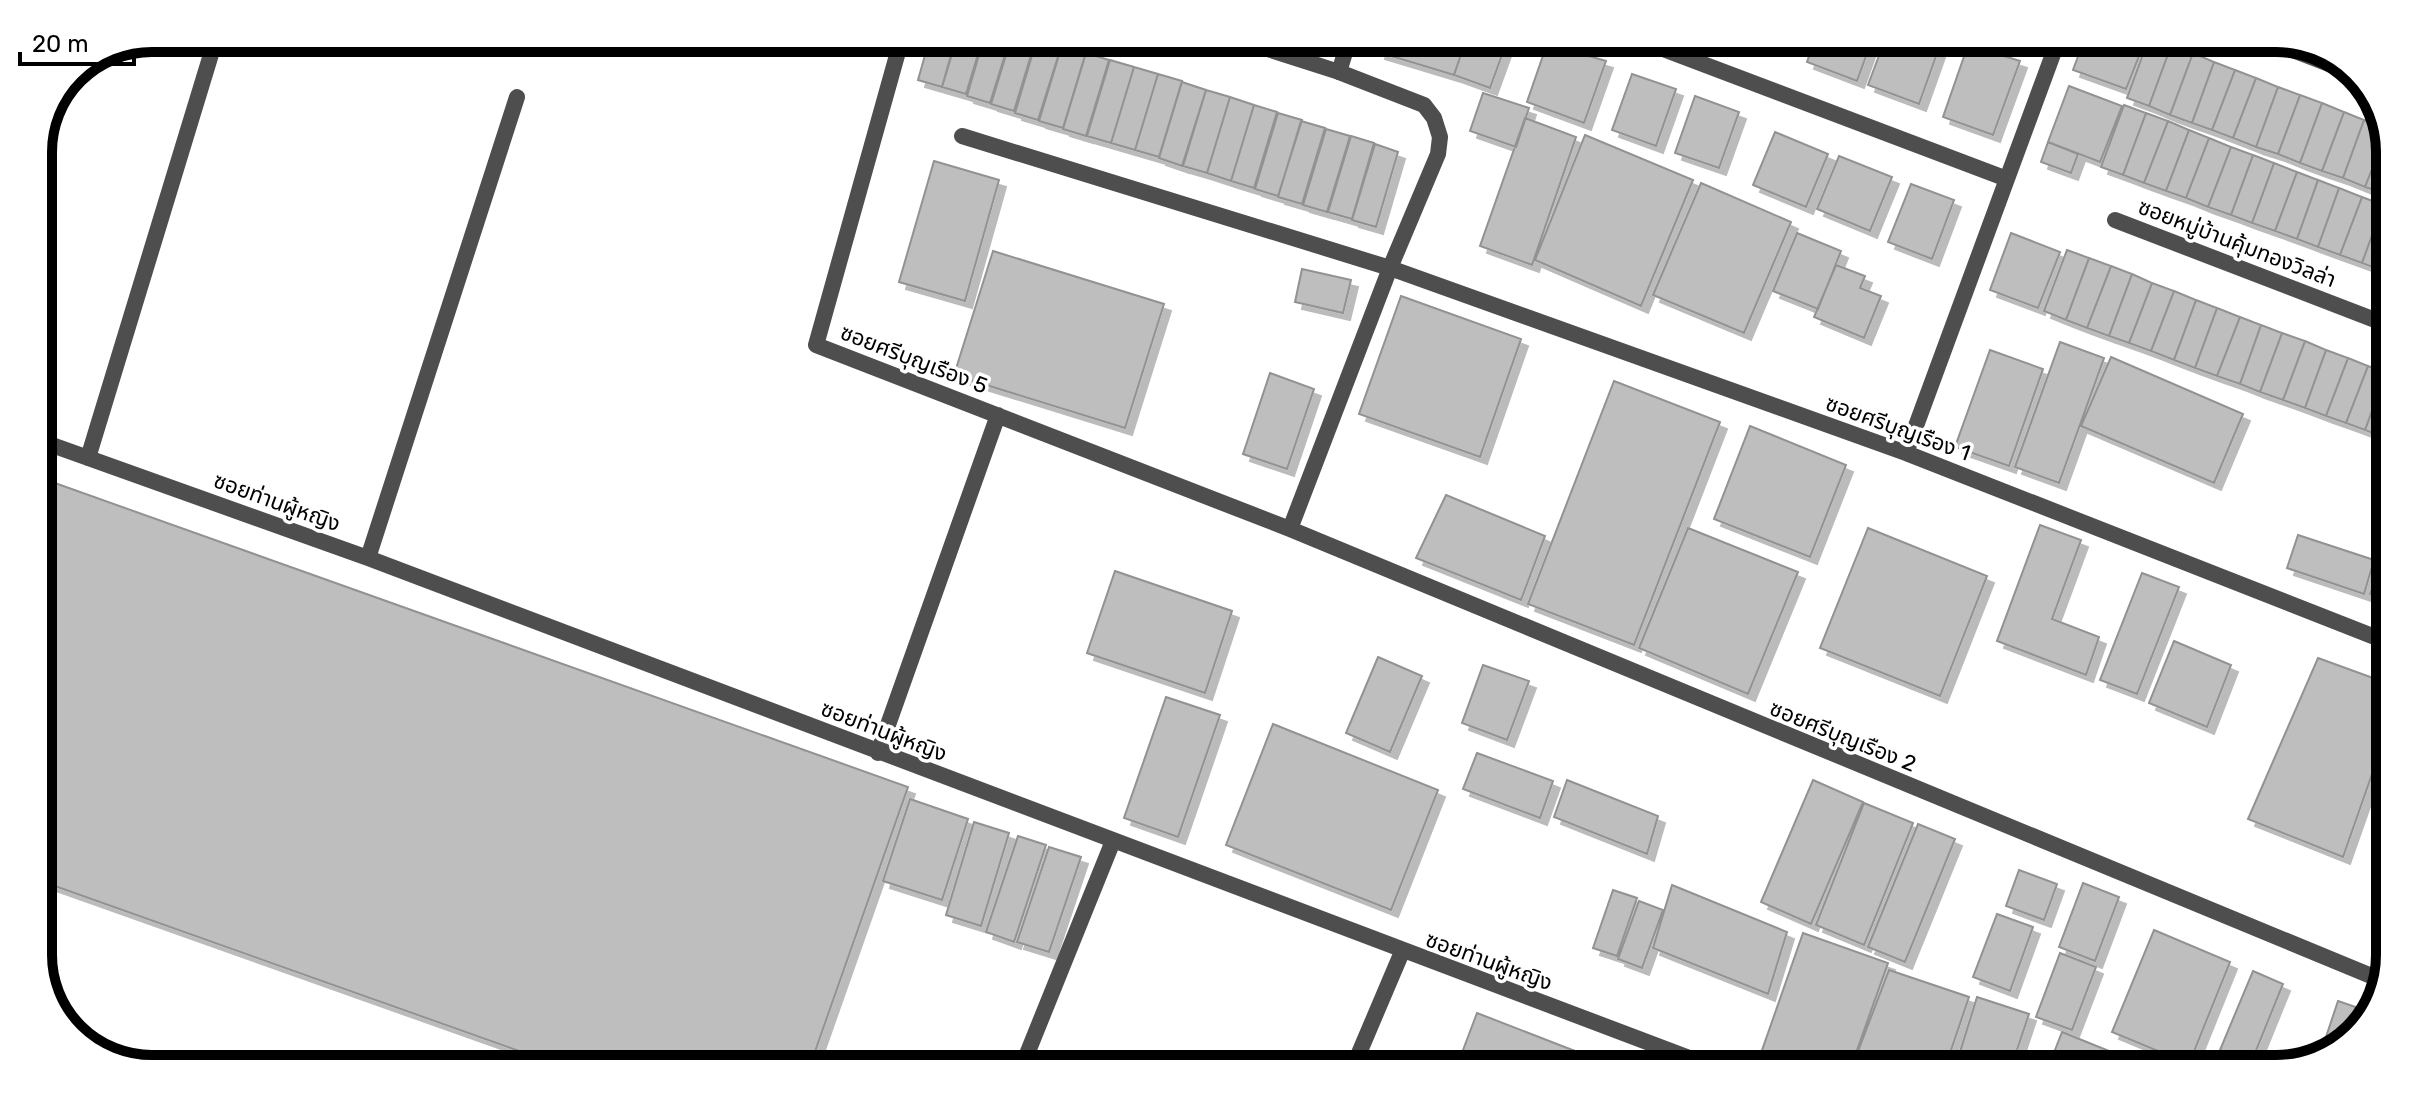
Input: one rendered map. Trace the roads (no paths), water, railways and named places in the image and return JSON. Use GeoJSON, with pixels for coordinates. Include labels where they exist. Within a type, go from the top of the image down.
{"type":"FeatureCollection","features":[{"type":"Feature","properties":{"kind":"street"},"geometry":{"type":"LineString","coordinates":[[88,458],[212,52]]}},
{"type":"Feature","properties":{"kind":"street","name":"ซอยศรีบุญเรือง 5"},"geometry":{"type":"LineString","coordinates":[[898,52],[816,345],[1290,529]]}},
{"type":"Feature","properties":{"kind":"street"},"geometry":{"type":"LineString","coordinates":[[1277,52],[1424,105],[1434,118],[1440,137],[1438,154],[1390,268],[1290,529]]}},
{"type":"Feature","properties":{"kind":"street"},"geometry":{"type":"LineString","coordinates":[[1339,72],[1345,52]]}},
{"type":"Feature","properties":{"kind":"street"},"geometry":{"type":"LineString","coordinates":[[1671,52],[2007,179]]}},
{"type":"Feature","properties":{"kind":"street"},"geometry":{"type":"LineString","coordinates":[[1906,453],[2054,52]]}},
{"type":"Feature","properties":{"kind":"street"},"geometry":{"type":"LineString","coordinates":[[368,558],[517,97]]}},
{"type":"Feature","properties":{"kind":"street","name":"ซอยศรีบุญเรือง 1"},"geometry":{"type":"LineString","coordinates":[[962,136],[1390,268],[1906,453],[2376,637]]}},
{"type":"Feature","properties":{"kind":"street","name":"ซอยหมู่บ้านคุ้มทองวิลล่า"},"geometry":{"type":"LineString","coordinates":[[2115,220],[2376,320]]}},
{"type":"Feature","properties":{"kind":"street"},"geometry":{"type":"LineString","coordinates":[[878,753],[998,415]]}},
{"type":"Feature","properties":{"kind":"street","name":"ซอยท่านผู้หญิง"},"geometry":{"type":"LineString","coordinates":[[52,445],[368,558],[1402,952],[1660,1055]]}},
{"type":"Feature","properties":{"kind":"street","name":"ซอยศรีบุญเรือง 2"},"geometry":{"type":"LineString","coordinates":[[1290,529],[2373,977]]}},
{"type":"Feature","properties":{"kind":"street"},"geometry":{"type":"LineString","coordinates":[[1027,1055],[1113,841]]}},
{"type":"Feature","properties":{"kind":"street"},"geometry":{"type":"LineString","coordinates":[[1358,1055],[1402,952]]}}]}
